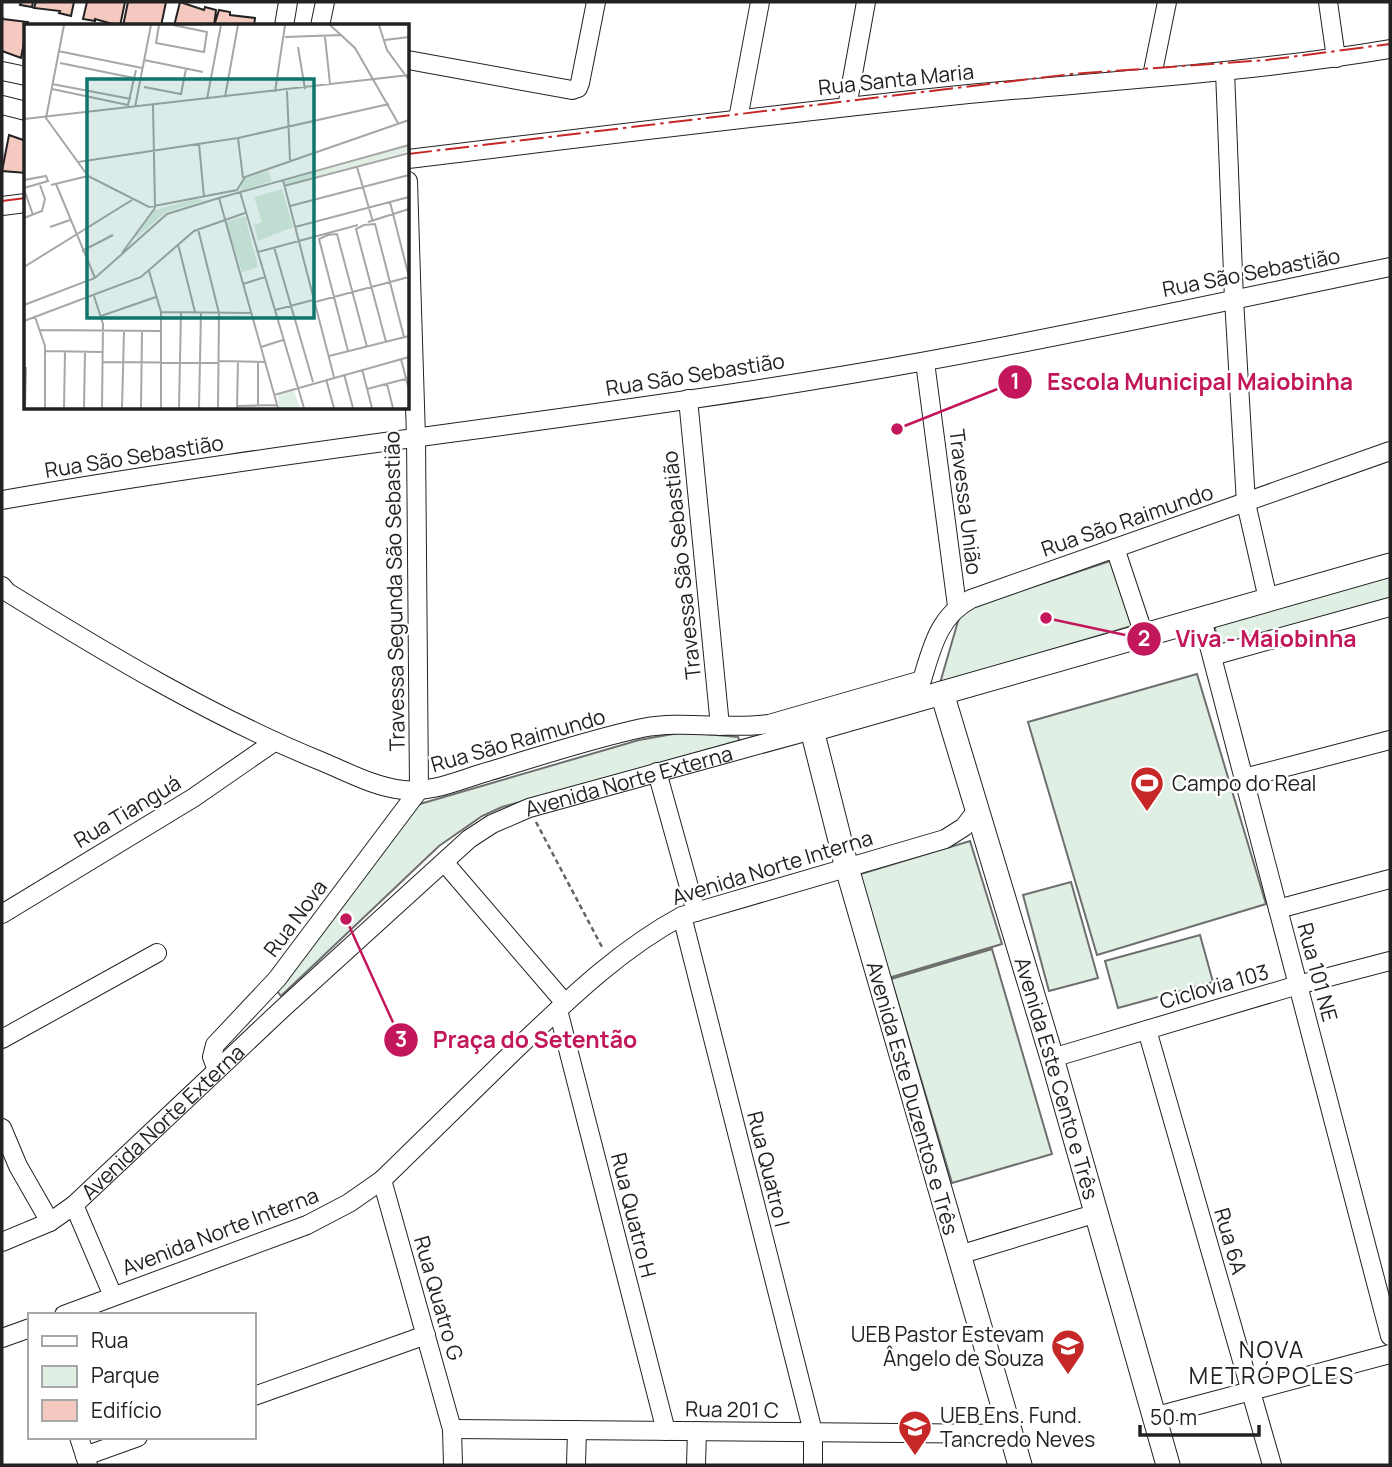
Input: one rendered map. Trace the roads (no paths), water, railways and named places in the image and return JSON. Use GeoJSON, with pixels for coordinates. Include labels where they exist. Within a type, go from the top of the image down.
{"type":"FeatureCollection","features":[{"type":"Feature","properties":{"kind":"main road","name":"Avenida Norte Externa"},"geometry":{"type":"LineString","coordinates":[[812,730],[931,690],[1144,635],[1390,565]]}},
{"type":"Feature","properties":{"kind":"main road","name":"Avenida Este Cento e Três"},"geometry":{"type":"LineString","coordinates":[[931,690],[977,810],[1052,1058],[1168,1465]]}},
{"type":"Feature","properties":{"kind":"main road","name":"Avenida Este Duzentos e Três"},"geometry":{"type":"LineString","coordinates":[[812,730],[846,868],[1020,1465]]}},
{"type":"Feature","properties":{"kind":"street"},"geometry":{"type":"LineString","coordinates":[[284,24],[288,2]]}},
{"type":"Feature","properties":{"kind":"street"},"geometry":{"type":"LineString","coordinates":[[320,24],[325,2]]}},
{"type":"Feature","properties":{"kind":"street"},"geometry":{"type":"LineString","coordinates":[[410,60],[572,90],[578,88],[580,83],[596,2]]}},
{"type":"Feature","properties":{"kind":"street"},"geometry":{"type":"LineString","coordinates":[[738,119],[760,2]]}},
{"type":"Feature","properties":{"kind":"street"},"geometry":{"type":"LineString","coordinates":[[846,107],[866,2]]}},
{"type":"Feature","properties":{"kind":"street"},"geometry":{"type":"LineString","coordinates":[[1152,76],[1167,2]]}},
{"type":"Feature","properties":{"kind":"street"},"geometry":{"type":"LineString","coordinates":[[1328,2],[1336,58]]}},
{"type":"Feature","properties":{"kind":"street","name":"Rua Santa Maria"},"geometry":{"type":"LineString","coordinates":[[410,159],[846,107],[1225,71],[1390,50]]}},
{"type":"Feature","properties":{"kind":"street"},"geometry":{"type":"LineString","coordinates":[[2,71],[24,76]]}},
{"type":"Feature","properties":{"kind":"street"},"geometry":{"type":"LineString","coordinates":[[1225,71],[1246,503],[1268,599]]}},
{"type":"Feature","properties":{"kind":"street"},"geometry":{"type":"LineString","coordinates":[[2,105],[24,110]]}},
{"type":"Feature","properties":{"kind":"street"},"geometry":{"type":"LineString","coordinates":[[2,206],[24,203]]}},
{"type":"Feature","properties":{"kind":"street","name":"Travessa Segunda São Sebastião"},"geometry":{"type":"LineString","coordinates":[[410,254],[419,790]]}},
{"type":"Feature","properties":{"kind":"street","name":"Rua São Sebastião"},"geometry":{"type":"LineString","coordinates":[[2,500],[925,362],[1390,267]]}},
{"type":"Feature","properties":{"kind":"street","name":"Travessa União"},"geometry":{"type":"LineString","coordinates":[[925,362],[957,606]]}},
{"type":"Feature","properties":{"kind":"street","name":"Travessa São Sebastião"},"geometry":{"type":"LineString","coordinates":[[688,399],[720,726]]}},
{"type":"Feature","properties":{"kind":"street","name":"Rua São Raimundo"},"geometry":{"type":"LineString","coordinates":[[957,606],[1390,451]]}},
{"type":"Feature","properties":{"kind":"street"},"geometry":{"type":"LineString","coordinates":[[1115,548],[1144,635]]}},
{"type":"Feature","properties":{"kind":"street","name":"Rua São Raimundo"},"geometry":{"type":"LineString","coordinates":[[4,591],[137,672],[274,742],[379,785],[403,790],[442,787],[487,771],[641,729],[674,724],[769,724],[931,690]]}},
{"type":"Feature","properties":{"kind":"street"},"geometry":{"type":"LineString","coordinates":[[931,690],[937,633],[957,606]]}},
{"type":"Feature","properties":{"kind":"street"},"geometry":{"type":"LineString","coordinates":[[1212,656],[1390,607]]}},
{"type":"Feature","properties":{"kind":"street","name":"Rua 101 NE"},"geometry":{"type":"LineString","coordinates":[[1202,619],[1390,1336]]}},
{"type":"Feature","properties":{"kind":"street","name":"Avenida Norte Externa"},"geometry":{"type":"LineString","coordinates":[[2,1242],[51,1222],[74,1205],[469,839],[492,824],[529,808],[812,730]]}},
{"type":"Feature","properties":{"kind":"street"},"geometry":{"type":"LineString","coordinates":[[1244,778],[1390,740]]}},
{"type":"Feature","properties":{"kind":"street","name":"Rua Tianguá"},"geometry":{"type":"LineString","coordinates":[[2,914],[193,798],[274,742]]}},
{"type":"Feature","properties":{"kind":"street","name":"Rua Quatro I"},"geometry":{"type":"LineString","coordinates":[[657,772],[813,1432],[813,1465]]}},
{"type":"Feature","properties":{"kind":"street","name":"Rua Nova"},"geometry":{"type":"LineString","coordinates":[[217,1070],[212,1057],[215,1045],[277,979],[419,790]]}},
{"type":"Feature","properties":{"kind":"street","name":"Avenida Norte Interna"},"geometry":{"type":"LineString","coordinates":[[69,1313],[307,1225],[349,1203],[382,1180],[561,1007],[655,931],[689,914],[945,839],[964,827],[977,810]]}},
{"type":"Feature","properties":{"kind":"street"},"geometry":{"type":"LineString","coordinates":[[444,862],[561,1007]]}},
{"type":"Feature","properties":{"kind":"street"},"geometry":{"type":"LineString","coordinates":[[1278,909],[1390,879]]}},
{"type":"Feature","properties":{"kind":"street"},"geometry":{"type":"LineString","coordinates":[[2,1039],[157,953]]}},
{"type":"Feature","properties":{"kind":"street","name":"Ciclovia 103"},"geometry":{"type":"LineString","coordinates":[[1052,1058],[1298,985],[1390,961]]}},
{"type":"Feature","properties":{"kind":"street","name":"Rua Quatro H"},"geometry":{"type":"LineString","coordinates":[[561,1007],[666,1431]]}},
{"type":"Feature","properties":{"kind":"street","name":"Rua 6A"},"geometry":{"type":"LineString","coordinates":[[1147,1030],[1272,1465]]}},
{"type":"Feature","properties":{"kind":"street"},"geometry":{"type":"LineString","coordinates":[[2,1128],[18,1166],[51,1222]]}},
{"type":"Feature","properties":{"kind":"street","name":"Rua Quatro G"},"geometry":{"type":"LineString","coordinates":[[382,1180],[452,1429],[453,1465]]}},
{"type":"Feature","properties":{"kind":"street"},"geometry":{"type":"LineString","coordinates":[[74,1205],[113,1296]]}},
{"type":"Feature","properties":{"kind":"street"},"geometry":{"type":"LineString","coordinates":[[959,1255],[1097,1213]]}},
{"type":"Feature","properties":{"kind":"street"},"geometry":{"type":"LineString","coordinates":[[2,1338],[28,1329]]}},
{"type":"Feature","properties":{"kind":"street"},"geometry":{"type":"LineString","coordinates":[[256,1395],[425,1335]]}},
{"type":"Feature","properties":{"kind":"street"},"geometry":{"type":"LineString","coordinates":[[1153,1417],[1390,1354]]}},
{"type":"Feature","properties":{"kind":"street","name":"Rua 201 C"},"geometry":{"type":"LineString","coordinates":[[452,1429],[1011,1434]]}},
{"type":"Feature","properties":{"kind":"street"},"geometry":{"type":"LineString","coordinates":[[576,1465],[577,1430]]}},
{"type":"Feature","properties":{"kind":"street"},"geometry":{"type":"LineString","coordinates":[[696,1465],[697,1431]]}},
{"type":"Feature","properties":{"kind":"street"},"geometry":{"type":"LineString","coordinates":[[80,1439],[87,1461],[134,1439]]}},
{"type":"Feature","properties":{"kind":"place","name":"Escola Municipal Maiobinha"},"geometry":{"type":"Point","coordinates":[897,429]}},
{"type":"Feature","properties":{"kind":"place","name":"Viva - Maiobinha"},"geometry":{"type":"Point","coordinates":[1046,618]}},
{"type":"Feature","properties":{"kind":"place","name":"Campo do Real"},"geometry":{"type":"Point","coordinates":[1147,813]}},
{"type":"Feature","properties":{"kind":"place","name":"Praça do Setentão"},"geometry":{"type":"Point","coordinates":[346,919]}},
{"type":"Feature","properties":{"kind":"place","name":"UEB Pastor Estevam Ângelo de Souza"},"geometry":{"type":"Point","coordinates":[1068,1376]}},
{"type":"Feature","properties":{"kind":"place","name":"UEB Ens. Fund. Tancredo Neves"},"geometry":{"type":"Point","coordinates":[915,1457]}},
{"type":"Feature","properties":{"kind":"district","name":"NOVA METRÓPOLES"},"geometry":{"type":"Point","coordinates":[1272,1362]}}]}
